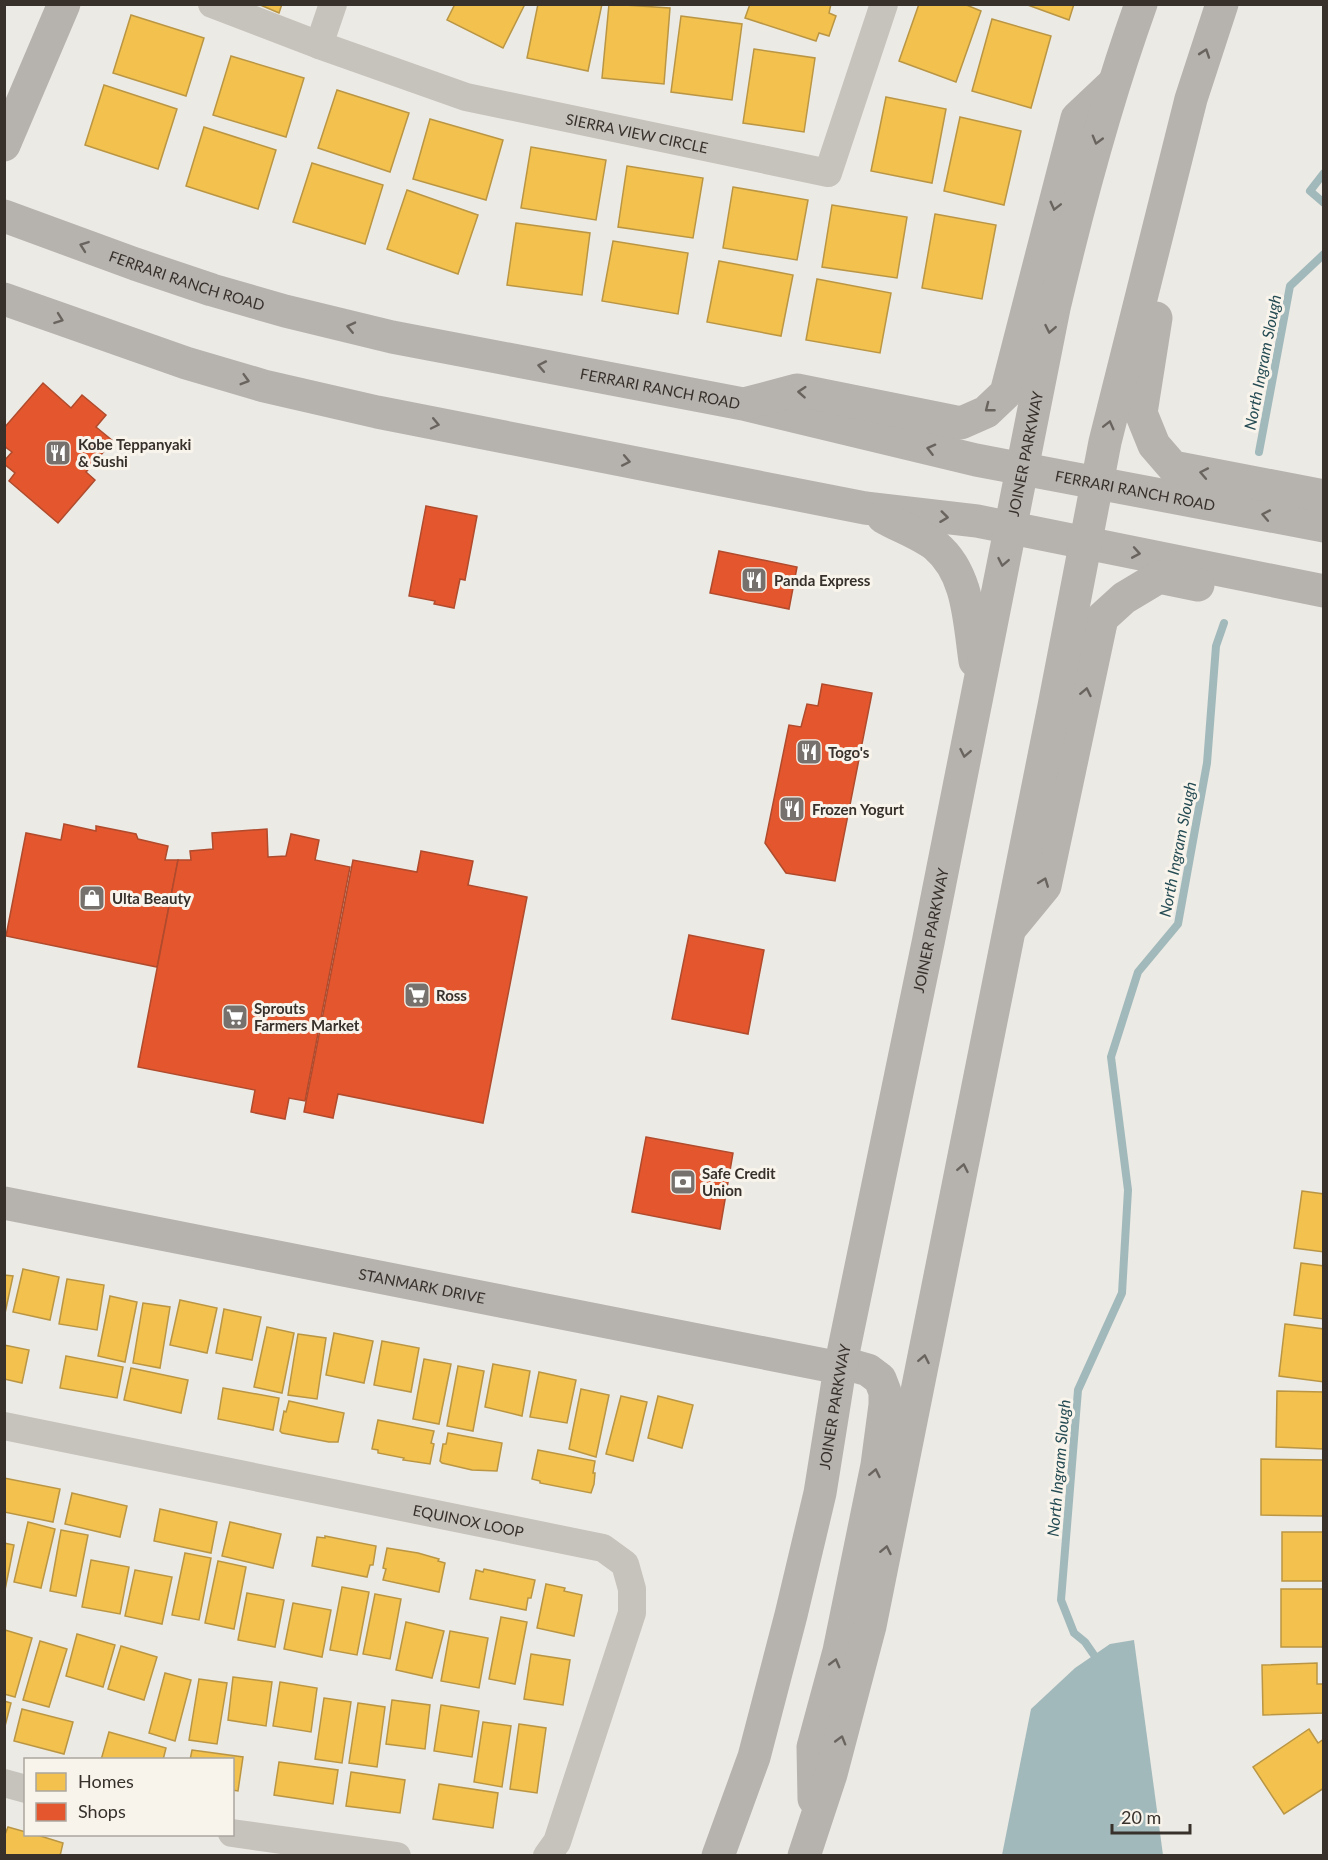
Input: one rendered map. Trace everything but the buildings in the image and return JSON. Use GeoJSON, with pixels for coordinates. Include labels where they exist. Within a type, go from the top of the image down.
{"type":"FeatureCollection","features":[{"type":"Feature","properties":{"kind":"main road"},"geometry":{"type":"LineString","coordinates":[[4,145],[64,4]]}},
{"type":"Feature","properties":{"kind":"main road","name":"JOINER PARKWAY"},"geometry":{"type":"LineString","coordinates":[[718,1856],[754,1757],[820,1493],[840,1368],[1056,297],[1114,82],[1141,4]]}},
{"type":"Feature","properties":{"kind":"main road"},"geometry":{"type":"LineString","coordinates":[[804,1856],[854,1692],[870,1626],[1105,442],[1191,99],[1222,4]]}},
{"type":"Feature","properties":{"kind":"main road"},"geometry":{"type":"LineString","coordinates":[[744,404],[797,390],[962,423],[986,412],[1006,393],[1077,118],[1114,82]]}},
{"type":"Feature","properties":{"kind":"main road"},"geometry":{"type":"LineString","coordinates":[[1191,99],[1141,413],[1154,445],[1173,467],[1323,496]]}},
{"type":"Feature","properties":{"kind":"main road","name":"FERRARI RANCH ROAD"},"geometry":{"type":"LineString","coordinates":[[4,216],[135,264],[285,311],[392,337],[744,404],[976,460],[1323,526]]}},
{"type":"Feature","properties":{"kind":"main road"},"geometry":{"type":"LineString","coordinates":[[4,299],[175,359],[276,388],[458,428],[865,508],[976,521],[1323,591]]}},
{"type":"Feature","properties":{"kind":"main road"},"geometry":{"type":"LineString","coordinates":[[865,508],[935,545],[954,567],[965,594],[978,687]]}},
{"type":"Feature","properties":{"kind":"main road"},"geometry":{"type":"LineString","coordinates":[[1010,929],[1045,886],[1102,618],[1124,598],[1159,577],[1323,610]]}},
{"type":"Feature","properties":{"kind":"main road","name":"STANMARK DRIVE"},"geometry":{"type":"LineString","coordinates":[[4,1203],[840,1368],[854,1366],[874,1374],[880,1380],[885,1392],[885,1406],[877,1465],[841,1640],[813,1748],[814,1824]]}},
{"type":"Feature","properties":{"kind":"street"},"geometry":{"type":"LineString","coordinates":[[212,4],[319,45],[333,4]]}},
{"type":"Feature","properties":{"kind":"street","name":"SIERRA VIEW CIRCLE"},"geometry":{"type":"LineString","coordinates":[[319,45],[466,97],[828,173],[884,4]]}},
{"type":"Feature","properties":{"kind":"street","name":"EQUINOX LOOP"},"geometry":{"type":"LineString","coordinates":[[4,1426],[603,1548],[625,1564],[632,1589],[632,1613],[557,1842],[547,1856]]}},
{"type":"Feature","properties":{"kind":"street"},"geometry":{"type":"LineString","coordinates":[[4,1783],[24,1788]]}},
{"type":"Feature","properties":{"kind":"street"},"geometry":{"type":"LineString","coordinates":[[234,1833],[397,1856]]}},
{"type":"Feature","properties":{"kind":"water"},"geometry":{"type":"Polygon","coordinates":[[[1134,1640],[1163,1855],[1002,1855],[1031,1709],[1075,1668],[1110,1644],[1134,1640]]]}},
{"type":"Feature","properties":{"kind":"waterway","name":"North Ingram Slough"},"geometry":{"type":"LineString","coordinates":[[1324,173],[1310,191],[1324,203]]}},
{"type":"Feature","properties":{"kind":"waterway","name":"North Ingram Slough"},"geometry":{"type":"LineString","coordinates":[[1259,452],[1290,286],[1324,254]]}},
{"type":"Feature","properties":{"kind":"waterway","name":"North Ingram Slough"},"geometry":{"type":"LineString","coordinates":[[1094,1655],[1085,1642],[1074,1633],[1061,1600],[1078,1390],[1122,1293],[1128,1190],[1111,1057],[1138,972],[1178,924],[1207,763],[1216,646],[1224,623]]}},
{"type":"Feature","properties":{"kind":"place","name":"Kobe Teppanyaki & Sushi"},"geometry":{"type":"Point","coordinates":[58,453]}},
{"type":"Feature","properties":{"kind":"place","name":"Panda Express"},"geometry":{"type":"Point","coordinates":[754,580]}},
{"type":"Feature","properties":{"kind":"place","name":"Togo's"},"geometry":{"type":"Point","coordinates":[809,752]}},
{"type":"Feature","properties":{"kind":"place","name":"Frozen Yogurt"},"geometry":{"type":"Point","coordinates":[792,809]}},
{"type":"Feature","properties":{"kind":"place","name":"Ulta Beauty"},"geometry":{"type":"Point","coordinates":[92,898]}},
{"type":"Feature","properties":{"kind":"place","name":"Ross"},"geometry":{"type":"Point","coordinates":[417,995]}},
{"type":"Feature","properties":{"kind":"place","name":"Sprouts Farmers Market"},"geometry":{"type":"Point","coordinates":[235,1017]}},
{"type":"Feature","properties":{"kind":"place","name":"Safe Credit Union"},"geometry":{"type":"Point","coordinates":[683,1182]}}]}
